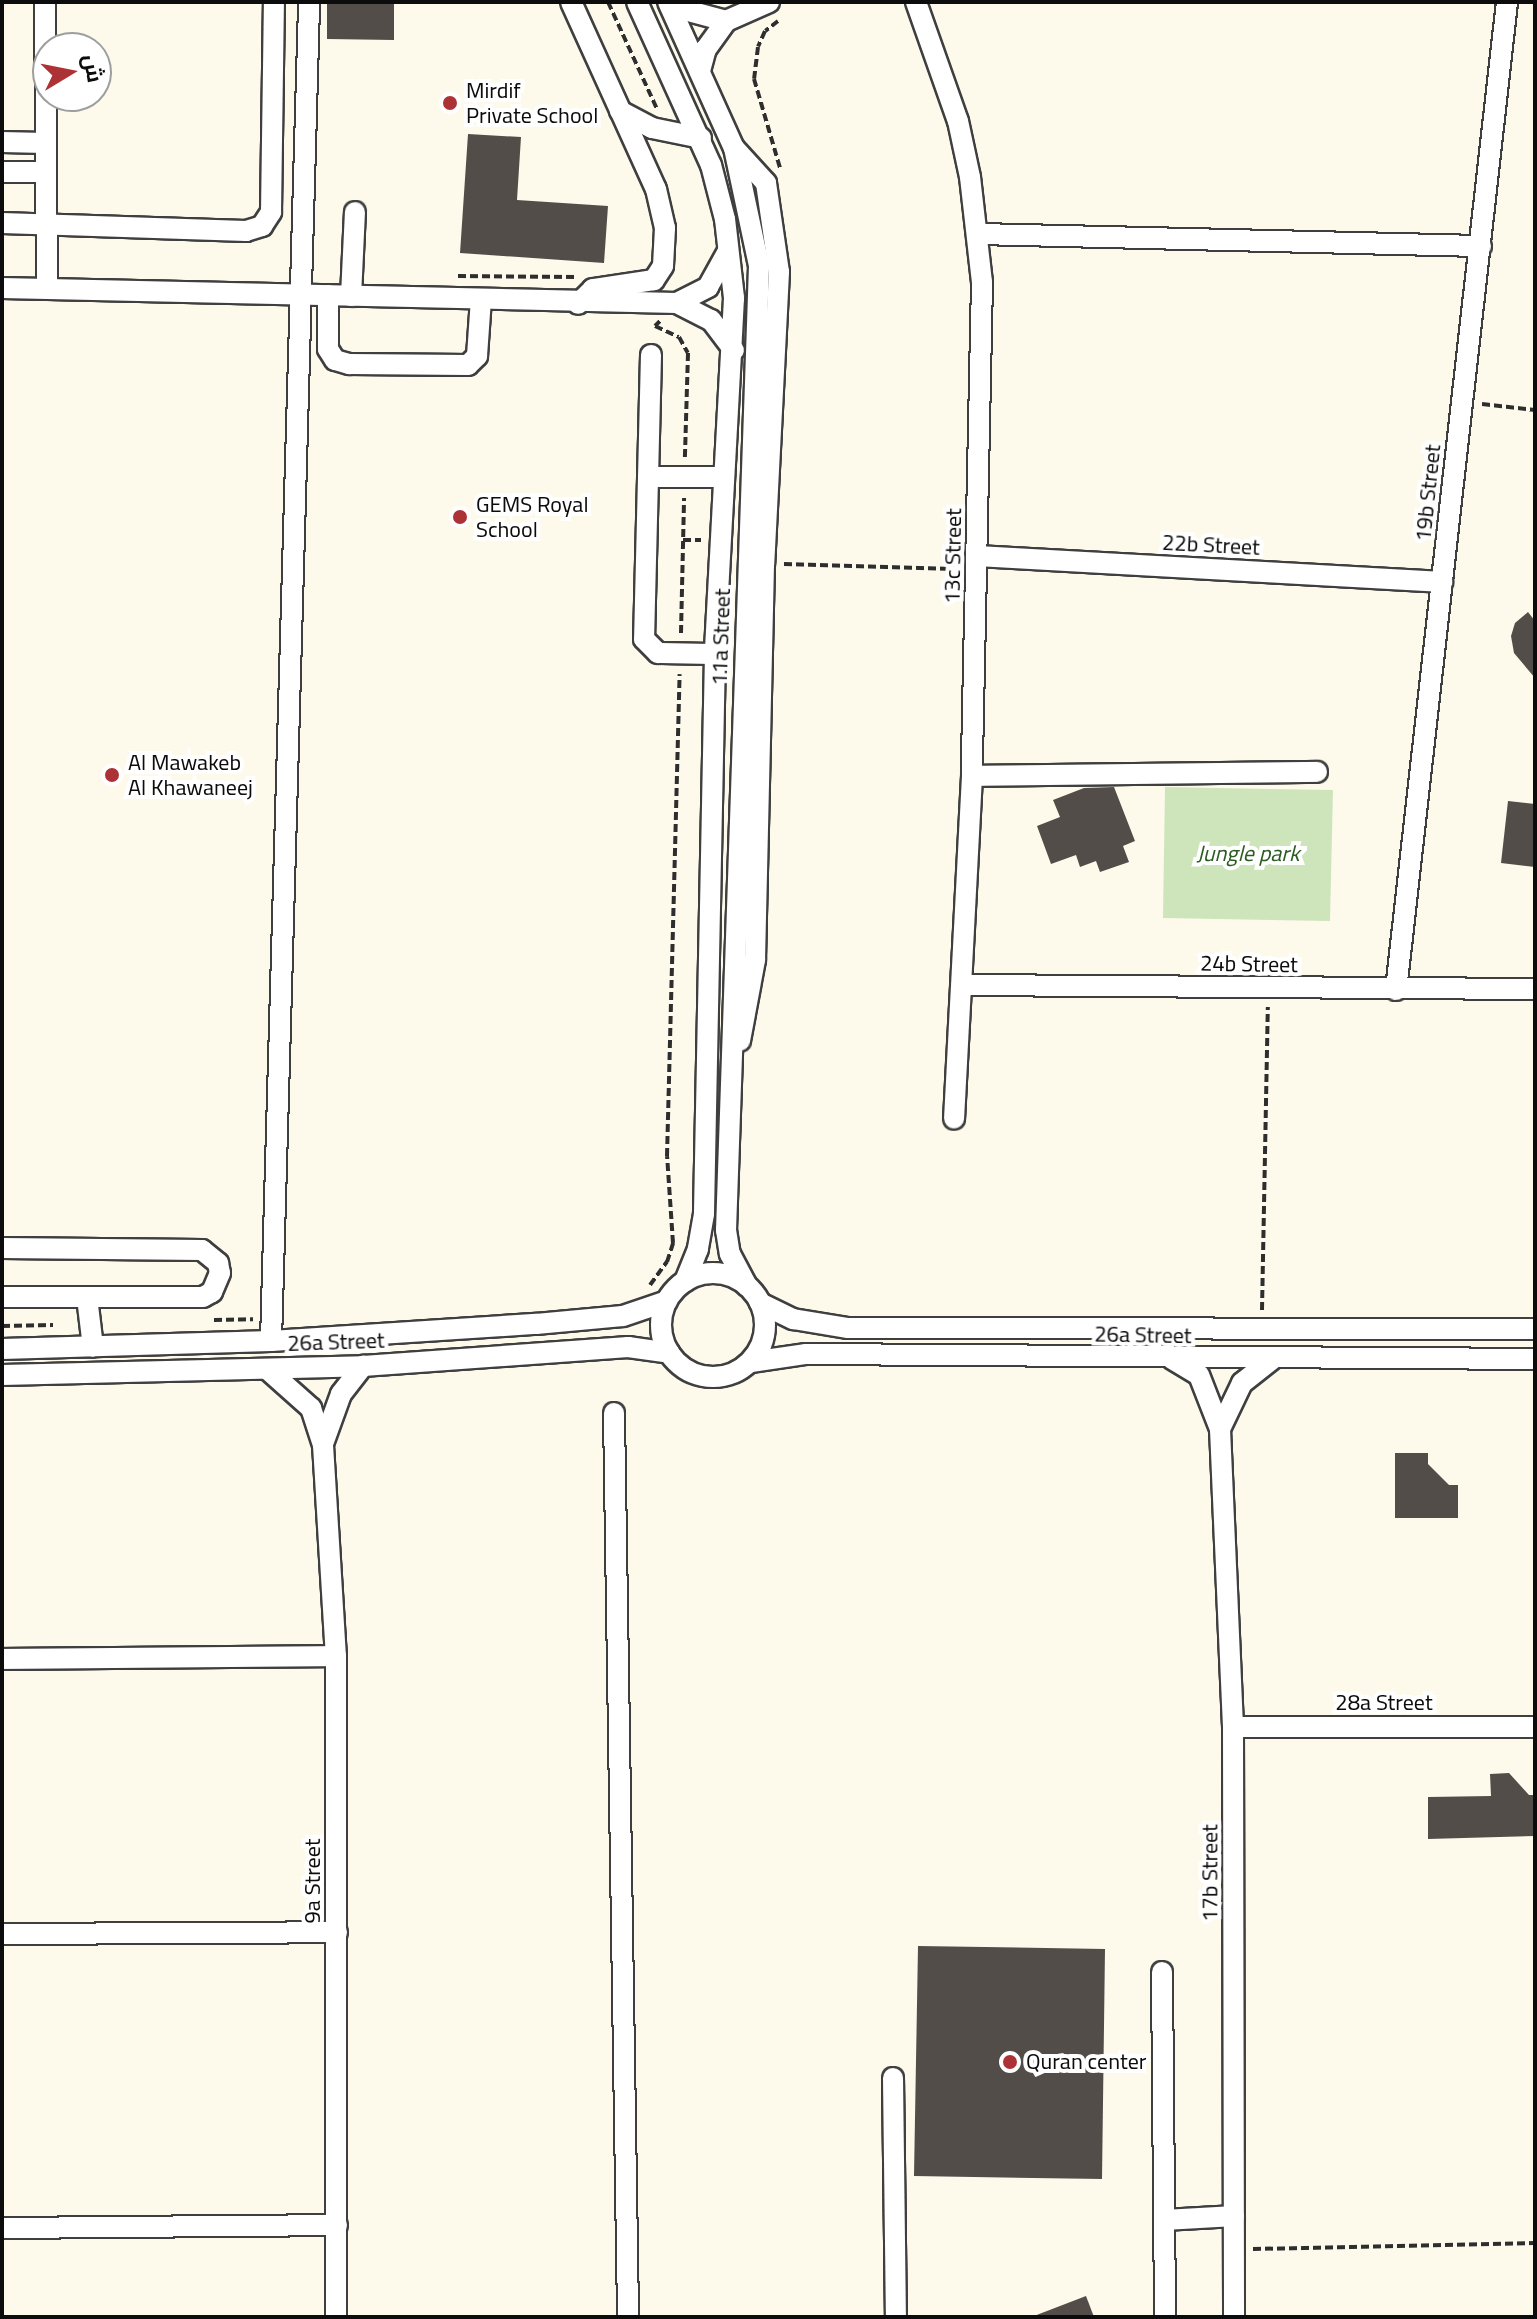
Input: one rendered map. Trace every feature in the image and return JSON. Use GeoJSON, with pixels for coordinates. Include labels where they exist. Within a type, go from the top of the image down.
{"type":"FeatureCollection","features":[{"type":"Feature","properties":{"kind":"street"},"geometry":{"type":"LineString","coordinates":[[45,2],[47,288]]}},
{"type":"Feature","properties":{"kind":"street"},"geometry":{"type":"LineString","coordinates":[[2,223],[246,231],[262,226],[271,212],[274,2]]}},
{"type":"Feature","properties":{"kind":"street"},"geometry":{"type":"LineString","coordinates":[[271,1341],[309,2]]}},
{"type":"Feature","properties":{"kind":"street"},"geometry":{"type":"LineString","coordinates":[[571,2],[660,201],[663,266],[648,283],[593,289],[578,304]]}},
{"type":"Feature","properties":{"kind":"street","name":"11a Street"},"geometry":{"type":"LineString","coordinates":[[637,2],[701,138],[719,191],[729,246],[734,350],[723,477],[715,654],[704,1214],[698,1249],[685,1282]]}},
{"type":"Feature","properties":{"kind":"street","name":"13c Street"},"geometry":{"type":"LineString","coordinates":[[916,2],[958,121],[978,234],[978,556],[972,776],[954,1119]]}},
{"type":"Feature","properties":{"kind":"street","name":"19b Street"},"geometry":{"type":"LineString","coordinates":[[1396,990],[1507,2]]}},
{"type":"Feature","properties":{"kind":"street"},"geometry":{"type":"LineString","coordinates":[[669,4],[726,21],[775,10]]}},
{"type":"Feature","properties":{"kind":"street","name":"11a Street"},"geometry":{"type":"LineString","coordinates":[[669,4],[734,148],[751,207],[761,297],[726,1230],[730,1254],[754,1295]]}},
{"type":"Feature","properties":{"kind":"street"},"geometry":{"type":"LineString","coordinates":[[700,71],[706,49],[726,21]]}},
{"type":"Feature","properties":{"kind":"street"},"geometry":{"type":"LineString","coordinates":[[620,111],[669,134],[701,138]]}},
{"type":"Feature","properties":{"kind":"street"},"geometry":{"type":"LineString","coordinates":[[2,142],[45,143]]}},
{"type":"Feature","properties":{"kind":"street"},"geometry":{"type":"LineString","coordinates":[[733,1060],[746,1021],[755,960],[764,564],[779,287],[766,183],[734,148]]}},
{"type":"Feature","properties":{"kind":"street"},"geometry":{"type":"LineString","coordinates":[[2,172],[46,172]]}},
{"type":"Feature","properties":{"kind":"street"},"geometry":{"type":"LineString","coordinates":[[351,296],[355,212]]}},
{"type":"Feature","properties":{"kind":"street"},"geometry":{"type":"LineString","coordinates":[[978,234],[1481,246]]}},
{"type":"Feature","properties":{"kind":"street"},"geometry":{"type":"LineString","coordinates":[[2,288],[578,304],[672,303],[708,287],[729,246]]}},
{"type":"Feature","properties":{"kind":"street"},"geometry":{"type":"LineString","coordinates":[[328,295],[328,349],[335,360],[349,364],[468,365],[477,356],[481,299]]}},
{"type":"Feature","properties":{"kind":"street"},"geometry":{"type":"LineString","coordinates":[[672,303],[711,320],[734,350]]}},
{"type":"Feature","properties":{"kind":"street"},"geometry":{"type":"LineString","coordinates":[[651,355],[644,639],[652,651],[680,655],[715,654]]}},
{"type":"Feature","properties":{"kind":"street"},"geometry":{"type":"LineString","coordinates":[[648,477],[723,477]]}},
{"type":"Feature","properties":{"kind":"street","name":"22b Street"},"geometry":{"type":"LineString","coordinates":[[978,556],[1442,582]]}},
{"type":"Feature","properties":{"kind":"street"},"geometry":{"type":"LineString","coordinates":[[972,776],[1317,772]]}},
{"type":"Feature","properties":{"kind":"street","name":"24b Street"},"geometry":{"type":"LineString","coordinates":[[962,985],[1534,989]]}},
{"type":"Feature","properties":{"kind":"street"},"geometry":{"type":"LineString","coordinates":[[2,1248],[192,1249],[212,1255],[218,1263],[218,1283],[203,1297],[93,1309],[2,1297]]}},
{"type":"Feature","properties":{"kind":"street"},"geometry":{"type":"LineString","coordinates":[[723,1274],[754,1295],[763,1340],[751,1362],[728,1375],[701,1376],[670,1353],[662,1328],[667,1301],[685,1282],[723,1274]]}},
{"type":"Feature","properties":{"kind":"street","name":"26a Street"},"geometry":{"type":"LineString","coordinates":[[754,1295],[793,1319],[829,1327],[1535,1329]]}},
{"type":"Feature","properties":{"kind":"street","name":"26a Street"},"geometry":{"type":"LineString","coordinates":[[2,1349],[271,1341],[623,1316],[667,1301]]}},
{"type":"Feature","properties":{"kind":"street"},"geometry":{"type":"LineString","coordinates":[[93,1309],[93,1347]]}},
{"type":"Feature","properties":{"kind":"street","name":"26a Street"},"geometry":{"type":"LineString","coordinates":[[2,1375],[363,1366],[628,1347],[670,1353]]}},
{"type":"Feature","properties":{"kind":"street","name":"26a Street"},"geometry":{"type":"LineString","coordinates":[[751,1362],[806,1354],[1172,1359],[1535,1359]]}},
{"type":"Feature","properties":{"kind":"street","name":"17b Street"},"geometry":{"type":"LineString","coordinates":[[1172,1359],[1199,1375],[1220,1429],[1233,1727],[1234,2317]]}},
{"type":"Feature","properties":{"kind":"street","name":"17b Street"},"geometry":{"type":"LineString","coordinates":[[1220,1429],[1242,1383],[1273,1359]]}},
{"type":"Feature","properties":{"kind":"street","name":"9a Street"},"geometry":{"type":"LineString","coordinates":[[323,1445],[333,1410],[363,1366]]}},
{"type":"Feature","properties":{"kind":"street","name":"9a Street"},"geometry":{"type":"LineString","coordinates":[[267,1369],[311,1408],[323,1445],[336,1656],[336,2317]]}},
{"type":"Feature","properties":{"kind":"street"},"geometry":{"type":"LineString","coordinates":[[614,1413],[628,2317]]}},
{"type":"Feature","properties":{"kind":"street"},"geometry":{"type":"LineString","coordinates":[[2,1659],[336,1656]]}},
{"type":"Feature","properties":{"kind":"street","name":"28a Street"},"geometry":{"type":"LineString","coordinates":[[1233,1727],[1535,1727]]}},
{"type":"Feature","properties":{"kind":"street"},"geometry":{"type":"LineString","coordinates":[[2,1934],[337,1932]]}},
{"type":"Feature","properties":{"kind":"street"},"geometry":{"type":"LineString","coordinates":[[1162,1972],[1165,2317]]}},
{"type":"Feature","properties":{"kind":"street"},"geometry":{"type":"LineString","coordinates":[[893,2078],[896,2317]]}},
{"type":"Feature","properties":{"kind":"street"},"geometry":{"type":"LineString","coordinates":[[1165,2220],[1234,2216]]}},
{"type":"Feature","properties":{"kind":"street"},"geometry":{"type":"LineString","coordinates":[[2,2228],[337,2225]]}},
{"type":"Feature","properties":{"kind":"path"},"geometry":{"type":"LineString","coordinates":[[608,2],[669,134]]}},
{"type":"Feature","properties":{"kind":"path"},"geometry":{"type":"LineString","coordinates":[[766,183],[781,175],[756,95],[755,63],[775,10]]}},
{"type":"Feature","properties":{"kind":"path"},"geometry":{"type":"LineString","coordinates":[[446,276],[586,277]]}},
{"type":"Feature","properties":{"kind":"path"},"geometry":{"type":"LineString","coordinates":[[641,1291],[662,1271],[673,1243],[667,1156],[689,362],[679,337],[655,326],[668,313],[672,303]]}},
{"type":"Feature","properties":{"kind":"path"},"geometry":{"type":"LineString","coordinates":[[1463,402],[1535,410]]}},
{"type":"Feature","properties":{"kind":"path"},"geometry":{"type":"LineString","coordinates":[[683,540],[720,540]]}},
{"type":"Feature","properties":{"kind":"path"},"geometry":{"type":"LineString","coordinates":[[764,564],[954,569],[955,555],[978,556]]}},
{"type":"Feature","properties":{"kind":"path"},"geometry":{"type":"LineString","coordinates":[[1262,1329],[1269,988]]}},
{"type":"Feature","properties":{"kind":"path"},"geometry":{"type":"LineString","coordinates":[[2,1326],[93,1309]]}},
{"type":"Feature","properties":{"kind":"path"},"geometry":{"type":"LineString","coordinates":[[212,1321],[272,1318]]}},
{"type":"Feature","properties":{"kind":"path"},"geometry":{"type":"LineString","coordinates":[[1235,2249],[1535,2243]]}},
{"type":"Feature","properties":{"kind":"green space","name":"Jungle park"},"geometry":{"type":"Polygon","coordinates":[[[1165,787],[1333,790],[1330,921],[1163,918],[1165,787]]]}},
{"type":"Feature","properties":{"kind":"building"},"geometry":{"type":"Polygon","coordinates":[[[327,2],[394,2],[394,40],[327,39],[327,2]]]}},
{"type":"Feature","properties":{"kind":"building"},"geometry":{"type":"Polygon","coordinates":[[[468,134],[521,137],[517,200],[608,206],[604,263],[460,253],[468,134]]]}},
{"type":"Feature","properties":{"kind":"building"},"geometry":{"type":"Polygon","coordinates":[[[1528,612],[1535,621],[1535,678],[1514,653],[1511,636],[1515,623],[1528,612]]]}},
{"type":"Feature","properties":{"kind":"building"},"geometry":{"type":"Polygon","coordinates":[[[1114,787],[1135,841],[1123,846],[1129,862],[1100,872],[1096,861],[1080,867],[1076,855],[1051,864],[1037,826],[1060,817],[1053,800],[1084,788],[1114,787]]]}},
{"type":"Feature","properties":{"kind":"building"},"geometry":{"type":"Polygon","coordinates":[[[1508,801],[1535,804],[1535,867],[1501,863],[1508,801]]]}},
{"type":"Feature","properties":{"kind":"building"},"geometry":{"type":"Polygon","coordinates":[[[1395,1453],[1428,1453],[1428,1464],[1449,1485],[1458,1485],[1458,1518],[1395,1518],[1395,1453]]]}},
{"type":"Feature","properties":{"kind":"building"},"geometry":{"type":"Polygon","coordinates":[[[1509,1773],[1529,1795],[1535,1795],[1535,1836],[1428,1839],[1428,1797],[1491,1796],[1490,1774],[1509,1773]]]}},
{"type":"Feature","properties":{"kind":"building","name":"Quran center"},"geometry":{"type":"Polygon","coordinates":[[[918,1946],[1105,1949],[1102,2179],[914,2176],[918,1946]]]}},
{"type":"Feature","properties":{"kind":"building"},"geometry":{"type":"Polygon","coordinates":[[[1086,2296],[1094,2317],[1034,2316],[1086,2296]]]}},
{"type":"Feature","properties":{"kind":"place","name":"Mirdif Private School"},"geometry":{"type":"Point","coordinates":[450,103]}},
{"type":"Feature","properties":{"kind":"place","name":"GEMS Royal School"},"geometry":{"type":"Point","coordinates":[460,517]}},
{"type":"Feature","properties":{"kind":"place","name":"Al Mawakeb Al Khawaneej"},"geometry":{"type":"Point","coordinates":[112,775]}},
{"type":"Feature","properties":{"kind":"place","name":"Quran center"},"geometry":{"type":"Point","coordinates":[1010,2062]}}]}
